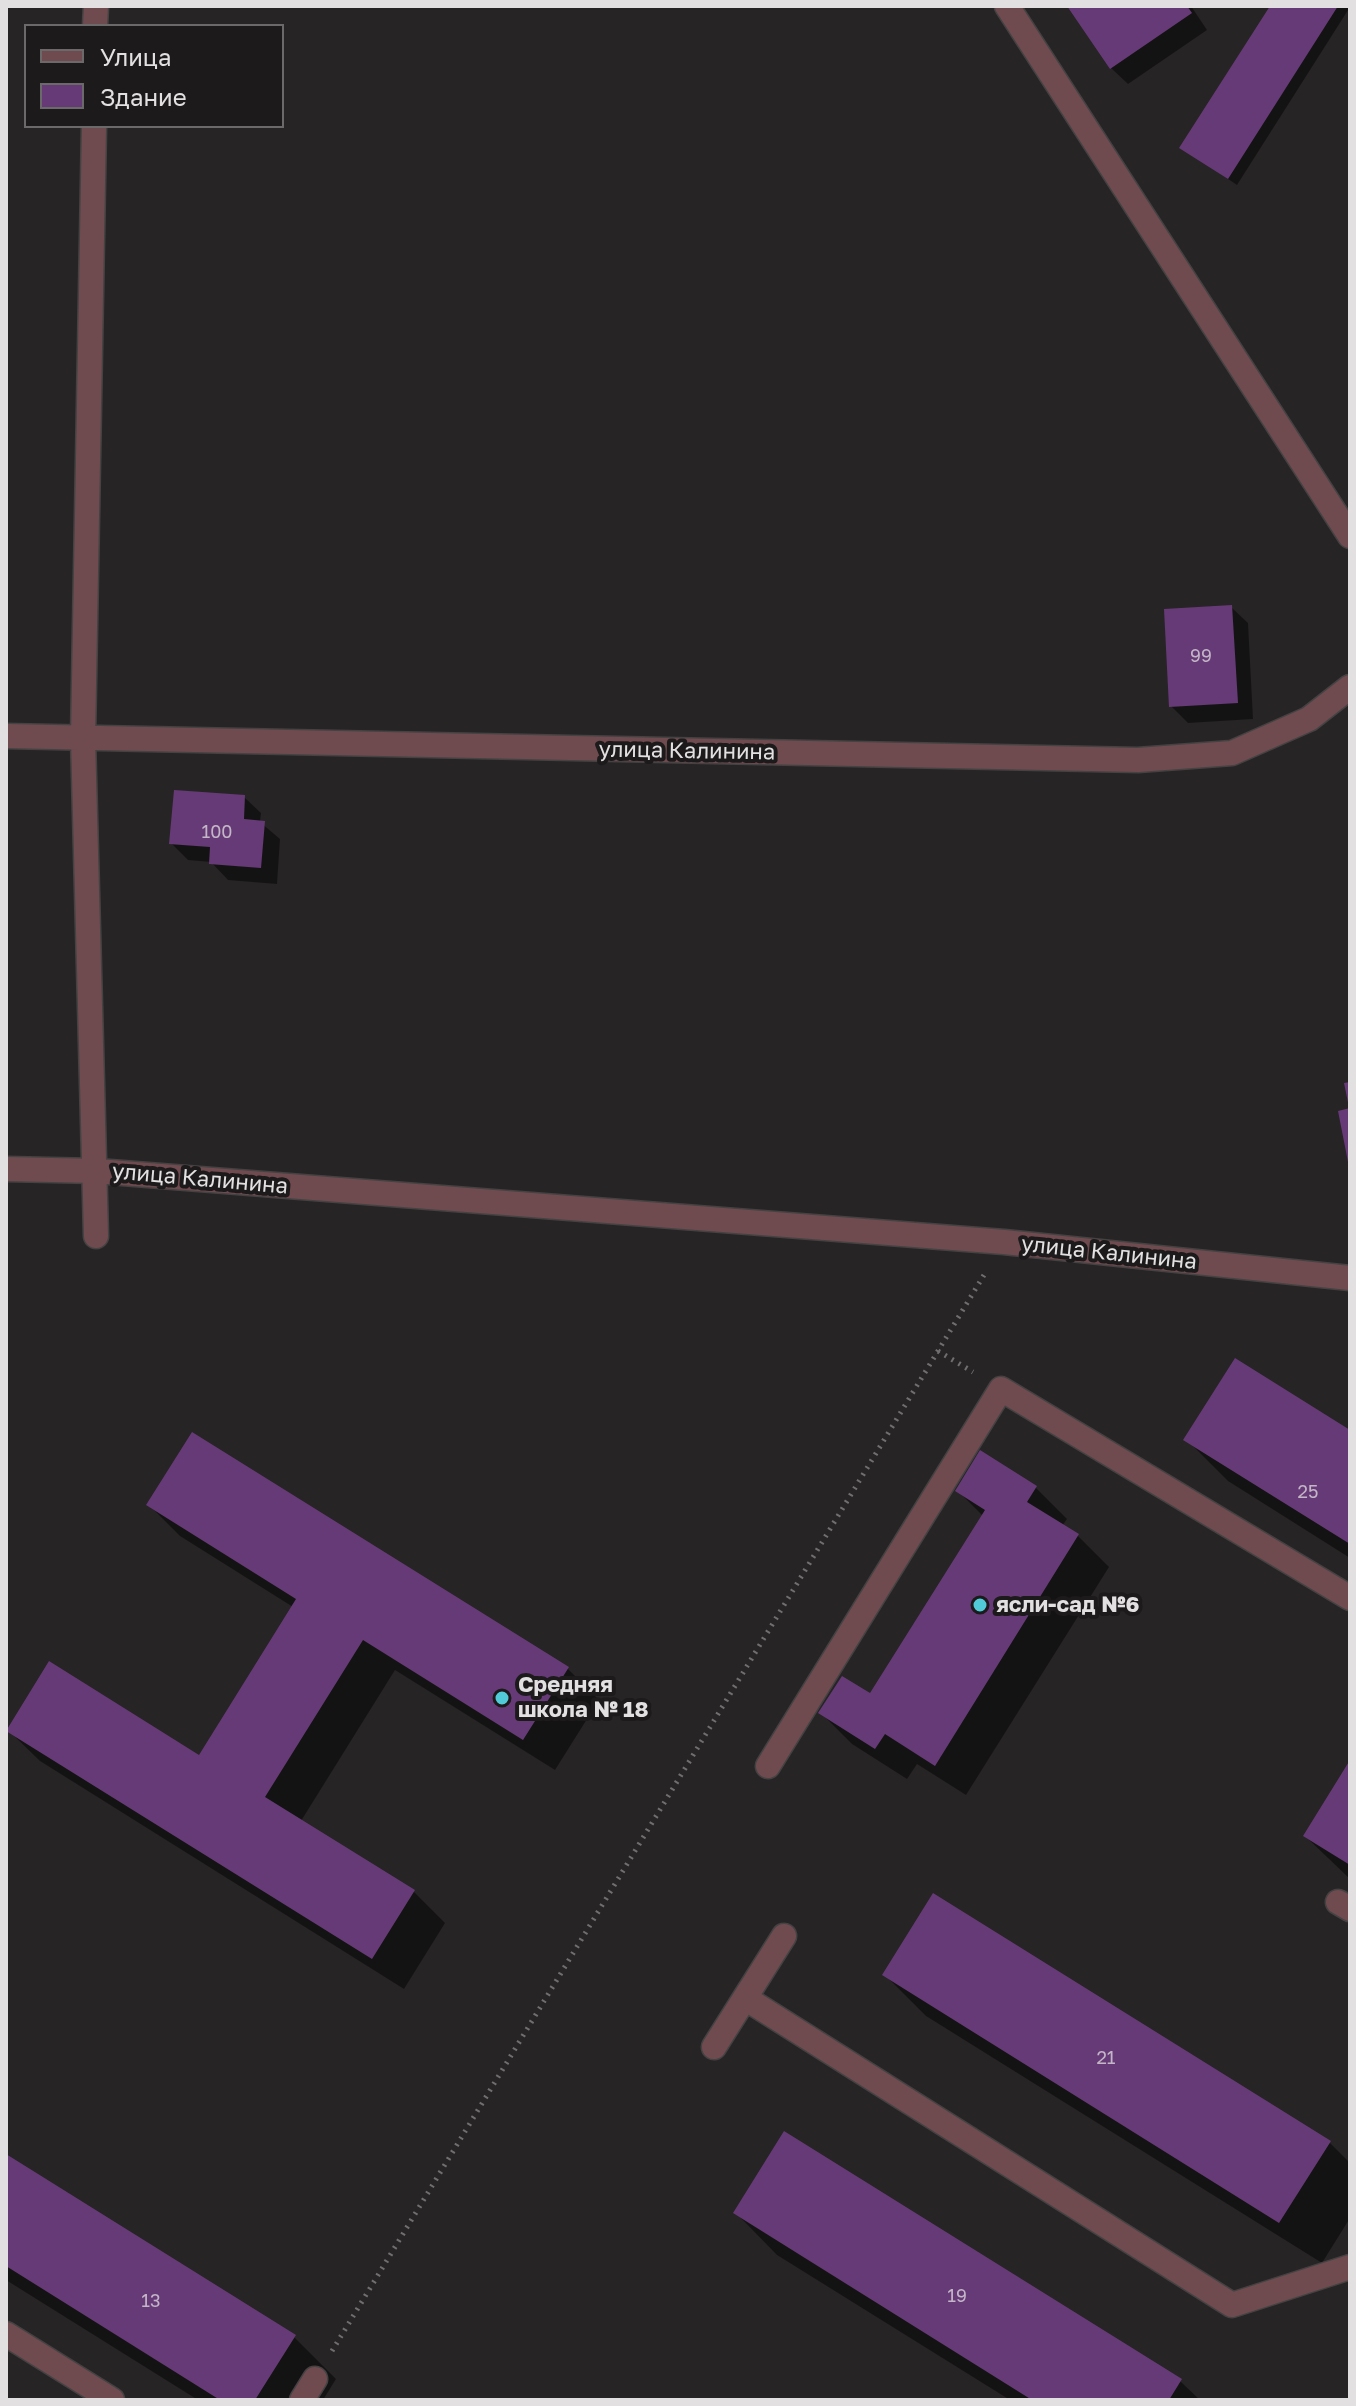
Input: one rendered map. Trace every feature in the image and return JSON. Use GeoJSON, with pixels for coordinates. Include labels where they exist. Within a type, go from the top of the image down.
{"type":"FeatureCollection","features":[{"type":"Feature","properties":{"kind":"street"},"geometry":{"type":"LineString","coordinates":[[1007,6],[1350,536]]}},
{"type":"Feature","properties":{"kind":"street"},"geometry":{"type":"LineString","coordinates":[[94,128],[83,738],[97,1171],[96,1236]]}},
{"type":"Feature","properties":{"kind":"street","name":"улица Калинина"},"geometry":{"type":"LineString","coordinates":[[6,736],[1138,760],[1232,753],[1309,719],[1350,687]]}},
{"type":"Feature","properties":{"kind":"street","name":"улица Калинина"},"geometry":{"type":"LineString","coordinates":[[6,1169],[97,1171],[1004,1242],[1350,1278]]}},
{"type":"Feature","properties":{"kind":"street"},"geometry":{"type":"LineString","coordinates":[[768,1766],[1001,1389],[1350,1598]]}},
{"type":"Feature","properties":{"kind":"street"},"geometry":{"type":"LineString","coordinates":[[714,2047],[784,1936]]}},
{"type":"Feature","properties":{"kind":"street"},"geometry":{"type":"LineString","coordinates":[[745,1998],[1232,2305],[1350,2267]]}},
{"type":"Feature","properties":{"kind":"street"},"geometry":{"type":"LineString","coordinates":[[6,2334],[112,2400]]}},
{"type":"Feature","properties":{"kind":"path"},"geometry":{"type":"LineString","coordinates":[[309,2390],[1004,1242]]}},
{"type":"Feature","properties":{"kind":"building"},"geometry":{"type":"Polygon","coordinates":[[[1067,6],[1187,6],[1192,13],[1110,69],[1067,6]]]}},
{"type":"Feature","properties":{"kind":"building"},"geometry":{"type":"Polygon","coordinates":[[[1270,6],[1338,6],[1228,179],[1179,148],[1270,6]]]}},
{"type":"Feature","properties":{"kind":"building"},"geometry":{"type":"Polygon","coordinates":[[[1232,605],[1238,703],[1169,707],[1164,609],[1232,605]]]}},
{"type":"Feature","properties":{"kind":"building"},"geometry":{"type":"Polygon","coordinates":[[[174,790],[245,795],[244,819],[265,821],[261,868],[209,864],[210,847],[169,844],[174,790]]]}},
{"type":"Feature","properties":{"kind":"building"},"geometry":{"type":"Polygon","coordinates":[[[1350,1082],[1350,1106],[1349,1107],[1344,1083],[1350,1082]]]}},
{"type":"Feature","properties":{"kind":"building"},"geometry":{"type":"Polygon","coordinates":[[[1350,1108],[1350,1167],[1349,1167],[1338,1111],[1350,1108]]]}},
{"type":"Feature","properties":{"kind":"building"},"geometry":{"type":"Polygon","coordinates":[[[1235,1358],[1350,1430],[1350,1544],[1183,1440],[1235,1358]]]}},
{"type":"Feature","properties":{"kind":"building","name":"Средняя школа № 18"},"geometry":{"type":"Polygon","coordinates":[[[192,1432],[569,1667],[523,1740],[363,1640],[265,1797],[415,1890],[372,1959],[6,1731],[49,1661],[199,1755],[296,1599],[146,1505],[192,1432]]]}},
{"type":"Feature","properties":{"kind":"building","name":"ясли-сад №6"},"geometry":{"type":"Polygon","coordinates":[[[980,1450],[1037,1486],[1027,1502],[1079,1534],[935,1766],[885,1734],[875,1749],[818,1713],[842,1676],[870,1693],[985,1510],[955,1491],[980,1450]]]}},
{"type":"Feature","properties":{"kind":"building"},"geometry":{"type":"Polygon","coordinates":[[[1350,1760],[1350,1865],[1303,1836],[1350,1760]]]}},
{"type":"Feature","properties":{"kind":"building"},"geometry":{"type":"Polygon","coordinates":[[[933,1893],[1331,2141],[1279,2223],[882,1975],[933,1893]]]}},
{"type":"Feature","properties":{"kind":"building"},"geometry":{"type":"Polygon","coordinates":[[[784,2131],[1182,2379],[1169,2400],[1032,2400],[733,2213],[784,2131]]]}},
{"type":"Feature","properties":{"kind":"building"},"geometry":{"type":"Polygon","coordinates":[[[6,2154],[296,2335],[255,2400],[220,2400],[6,2266],[6,2154]]]}},
{"type":"Feature","properties":{"kind":"place","name":"ясли-сад №6"},"geometry":{"type":"Point","coordinates":[980,1605]}},
{"type":"Feature","properties":{"kind":"place","name":"Средняя школа № 18"},"geometry":{"type":"Point","coordinates":[502,1698]}}]}
